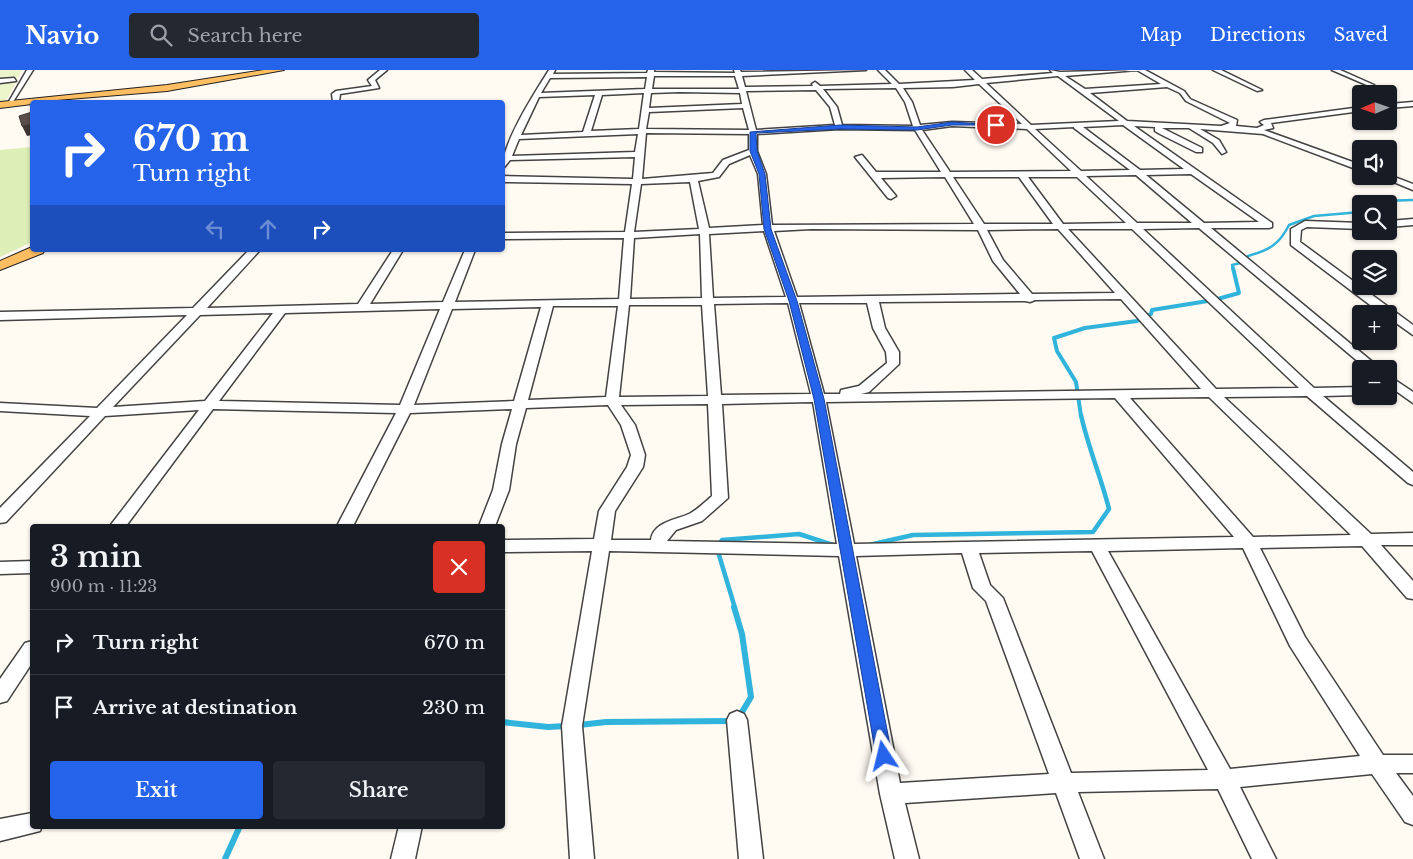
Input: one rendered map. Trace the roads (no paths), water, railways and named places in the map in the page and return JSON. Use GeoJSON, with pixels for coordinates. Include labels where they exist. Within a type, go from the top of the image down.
{"type":"FeatureCollection","features":[{"type":"Feature","properties":{"kind":"main road"},"geometry":{"type":"LineString","coordinates":[[48,100],[201,86],[280,70]]}},
{"type":"Feature","properties":{"kind":"main road"},"geometry":{"type":"LineString","coordinates":[[4,104],[30,102]]}},
{"type":"Feature","properties":{"kind":"main road"},"geometry":{"type":"LineString","coordinates":[[0,266],[33,252]]}},
{"type":"Feature","properties":{"kind":"street"},"geometry":{"type":"LineString","coordinates":[[4,104],[30,70]]}},
{"type":"Feature","properties":{"kind":"street"},"geometry":{"type":"LineString","coordinates":[[336,100],[335,94],[338,92],[377,88],[371,80],[384,70]]}},
{"type":"Feature","properties":{"kind":"street"},"geometry":{"type":"LineString","coordinates":[[505,165],[536,95],[550,73],[863,70]]}},
{"type":"Feature","properties":{"kind":"street"},"geometry":{"type":"LineString","coordinates":[[881,70],[898,84],[912,105],[917,128],[981,227],[998,261],[1030,299]]}},
{"type":"Feature","properties":{"kind":"street"},"geometry":{"type":"LineString","coordinates":[[968,70],[1082,174],[1311,392],[1413,480]]}},
{"type":"Feature","properties":{"kind":"street"},"geometry":{"type":"LineString","coordinates":[[536,95],[953,84],[1056,72],[1134,70]]}},
{"type":"Feature","properties":{"kind":"street"},"geometry":{"type":"LineString","coordinates":[[1140,70],[1182,92],[1188,100],[1234,122],[1233,126],[1216,128]]}},
{"type":"Feature","properties":{"kind":"street"},"geometry":{"type":"LineString","coordinates":[[1216,70],[1259,90]]}},
{"type":"Feature","properties":{"kind":"street"},"geometry":{"type":"LineString","coordinates":[[1335,70],[1371,85]]}},
{"type":"Feature","properties":{"kind":"street"},"geometry":{"type":"LineString","coordinates":[[806,71],[833,107],[840,127]]}},
{"type":"Feature","properties":{"kind":"street"},"geometry":{"type":"LineString","coordinates":[[737,72],[753,132],[754,151],[762,174],[768,229],[824,399],[848,550],[891,794],[908,859]]}},
{"type":"Feature","properties":{"kind":"street"},"geometry":{"type":"LineString","coordinates":[[505,236],[630,235],[811,226],[854,228],[1269,224],[1192,171],[1056,72]]}},
{"type":"Feature","properties":{"kind":"street"},"geometry":{"type":"LineString","coordinates":[[582,859],[572,726],[603,545],[607,511],[635,467],[638,455],[628,425],[612,401],[624,303],[631,212],[637,182],[639,154],[651,73]]}},
{"type":"Feature","properties":{"kind":"street"},"geometry":{"type":"LineString","coordinates":[[0,81],[14,80]]}},
{"type":"Feature","properties":{"kind":"street"},"geometry":{"type":"LineString","coordinates":[[1083,91],[1168,85]]}},
{"type":"Feature","properties":{"kind":"street"},"geometry":{"type":"LineString","coordinates":[[587,132],[599,93]]}},
{"type":"Feature","properties":{"kind":"street"},"geometry":{"type":"LineString","coordinates":[[1398,105],[1413,104]]}},
{"type":"Feature","properties":{"kind":"street"},"geometry":{"type":"LineString","coordinates":[[646,110],[746,106]]}},
{"type":"Feature","properties":{"kind":"street"},"geometry":{"type":"LineString","coordinates":[[1246,130],[1270,126],[1264,122],[1352,110]]}},
{"type":"Feature","properties":{"kind":"street"},"geometry":{"type":"LineString","coordinates":[[518,137],[587,132],[753,132],[840,127],[917,128],[952,124],[1030,127],[1125,123],[1266,132],[1352,165]]}},
{"type":"Feature","properties":{"kind":"street"},"geometry":{"type":"LineString","coordinates":[[1159,125],[1158,129],[1162,132],[1199,150]]}},
{"type":"Feature","properties":{"kind":"street"},"geometry":{"type":"LineString","coordinates":[[1077,126],[1136,171],[1364,360]]}},
{"type":"Feature","properties":{"kind":"street"},"geometry":{"type":"LineString","coordinates":[[1191,126],[1216,142],[1222,152]]}},
{"type":"Feature","properties":{"kind":"street"},"geometry":{"type":"LineString","coordinates":[[505,179],[637,182],[693,179],[716,175],[726,162],[754,151]]}},
{"type":"Feature","properties":{"kind":"street"},"geometry":{"type":"LineString","coordinates":[[511,158],[639,154]]}},
{"type":"Feature","properties":{"kind":"street"},"geometry":{"type":"LineString","coordinates":[[859,157],[866,169],[881,180],[891,196]]}},
{"type":"Feature","properties":{"kind":"street"},"geometry":{"type":"LineString","coordinates":[[875,175],[1082,174],[1136,171],[1192,171]]}},
{"type":"Feature","properties":{"kind":"street"},"geometry":{"type":"LineString","coordinates":[[1021,174],[1061,226],[1212,393],[1366,540],[1413,593]]}},
{"type":"Feature","properties":{"kind":"street"},"geometry":{"type":"LineString","coordinates":[[659,547],[659,537],[670,526],[696,517],[720,498],[720,459],[714,400],[703,232],[698,191],[693,179]]}},
{"type":"Feature","properties":{"kind":"street"},"geometry":{"type":"LineString","coordinates":[[1397,181],[1413,187]]}},
{"type":"Feature","properties":{"kind":"street"},"geometry":{"type":"LineString","coordinates":[[1397,223],[1413,222]]}},
{"type":"Feature","properties":{"kind":"street"},"geometry":{"type":"LineString","coordinates":[[1352,226],[1305,224],[1296,229],[1295,243],[1413,331]]}},
{"type":"Feature","properties":{"kind":"street"},"geometry":{"type":"LineString","coordinates":[[0,518],[253,252]]}},
{"type":"Feature","properties":{"kind":"street"},"geometry":{"type":"LineString","coordinates":[[362,309],[397,252]]}},
{"type":"Feature","properties":{"kind":"street"},"geometry":{"type":"LineString","coordinates":[[347,524],[405,409],[445,307],[469,252]]}},
{"type":"Feature","properties":{"kind":"street"},"geometry":{"type":"LineString","coordinates":[[0,316],[362,309],[548,303],[707,303],[1123,296]]}},
{"type":"Feature","properties":{"kind":"street"},"geometry":{"type":"LineString","coordinates":[[824,399],[864,389],[893,364],[892,352],[879,328],[877,313],[872,300]]}},
{"type":"Feature","properties":{"kind":"street"},"geometry":{"type":"LineString","coordinates":[[488,524],[501,490],[509,444],[548,303]]}},
{"type":"Feature","properties":{"kind":"street"},"geometry":{"type":"LineString","coordinates":[[119,524],[281,310]]}},
{"type":"Feature","properties":{"kind":"street"},"geometry":{"type":"LineString","coordinates":[[3,410],[101,412],[208,405],[405,409],[520,403],[612,401],[1352,391]]}},
{"type":"Feature","properties":{"kind":"street"},"geometry":{"type":"LineString","coordinates":[[1118,393],[1249,543],[1297,641],[1377,764],[1413,815]]}},
{"type":"Feature","properties":{"kind":"street"},"geometry":{"type":"LineString","coordinates":[[505,546],[603,545],[848,550],[1413,540]]}},
{"type":"Feature","properties":{"kind":"street"},"geometry":{"type":"LineString","coordinates":[[1097,545],[1224,779],[1264,859]]}},
{"type":"Feature","properties":{"kind":"street"},"geometry":{"type":"LineString","coordinates":[[968,548],[982,588],[994,598],[1092,859]]}},
{"type":"Feature","properties":{"kind":"street"},"geometry":{"type":"LineString","coordinates":[[0,568],[30,567]]}},
{"type":"Feature","properties":{"kind":"street"},"geometry":{"type":"LineString","coordinates":[[0,695],[30,651]]}},
{"type":"Feature","properties":{"kind":"street"},"geometry":{"type":"LineString","coordinates":[[737,720],[751,859]]}},
{"type":"Feature","properties":{"kind":"street"},"geometry":{"type":"LineString","coordinates":[[891,794],[1063,783],[1224,779],[1377,764],[1413,764]]}},
{"type":"Feature","properties":{"kind":"street"},"geometry":{"type":"LineString","coordinates":[[0,830],[30,824]]}},
{"type":"Feature","properties":{"kind":"street"},"geometry":{"type":"LineString","coordinates":[[403,859],[410,829]]}},
{"type":"Feature","properties":{"kind":"waterway"},"geometry":{"type":"LineString","coordinates":[[1397,201],[1413,200]]}},
{"type":"Feature","properties":{"kind":"waterway"},"geometry":{"type":"LineString","coordinates":[[1233,269],[1232,265],[1245,262],[1248,256],[1273,246],[1289,225],[1314,216],[1352,213]]}},
{"type":"Feature","properties":{"kind":"waterway"},"geometry":{"type":"LineString","coordinates":[[1081,416],[1076,382],[1057,351],[1054,338],[1085,328],[1137,321],[1151,314],[1152,310],[1214,300],[1239,293],[1233,268]]}},
{"type":"Feature","properties":{"kind":"waterway"},"geometry":{"type":"LineString","coordinates":[[869,545],[913,535],[1093,532],[1109,509],[1081,415]]}},
{"type":"Feature","properties":{"kind":"waterway"},"geometry":{"type":"LineString","coordinates":[[719,544],[722,540],[799,534],[833,545]]}},
{"type":"Feature","properties":{"kind":"waterway"},"geometry":{"type":"LineString","coordinates":[[719,555],[735,608]]}},
{"type":"Feature","properties":{"kind":"waterway"},"geometry":{"type":"LineString","coordinates":[[734,607],[742,634],[751,697],[739,717]]}},
{"type":"Feature","properties":{"kind":"waterway"},"geometry":{"type":"LineString","coordinates":[[579,725],[606,722],[733,721]]}},
{"type":"Feature","properties":{"kind":"waterway"},"geometry":{"type":"LineString","coordinates":[[505,722],[548,727],[566,726]]}},
{"type":"Feature","properties":{"kind":"waterway"},"geometry":{"type":"LineString","coordinates":[[225,859],[239,829]]}}]}
